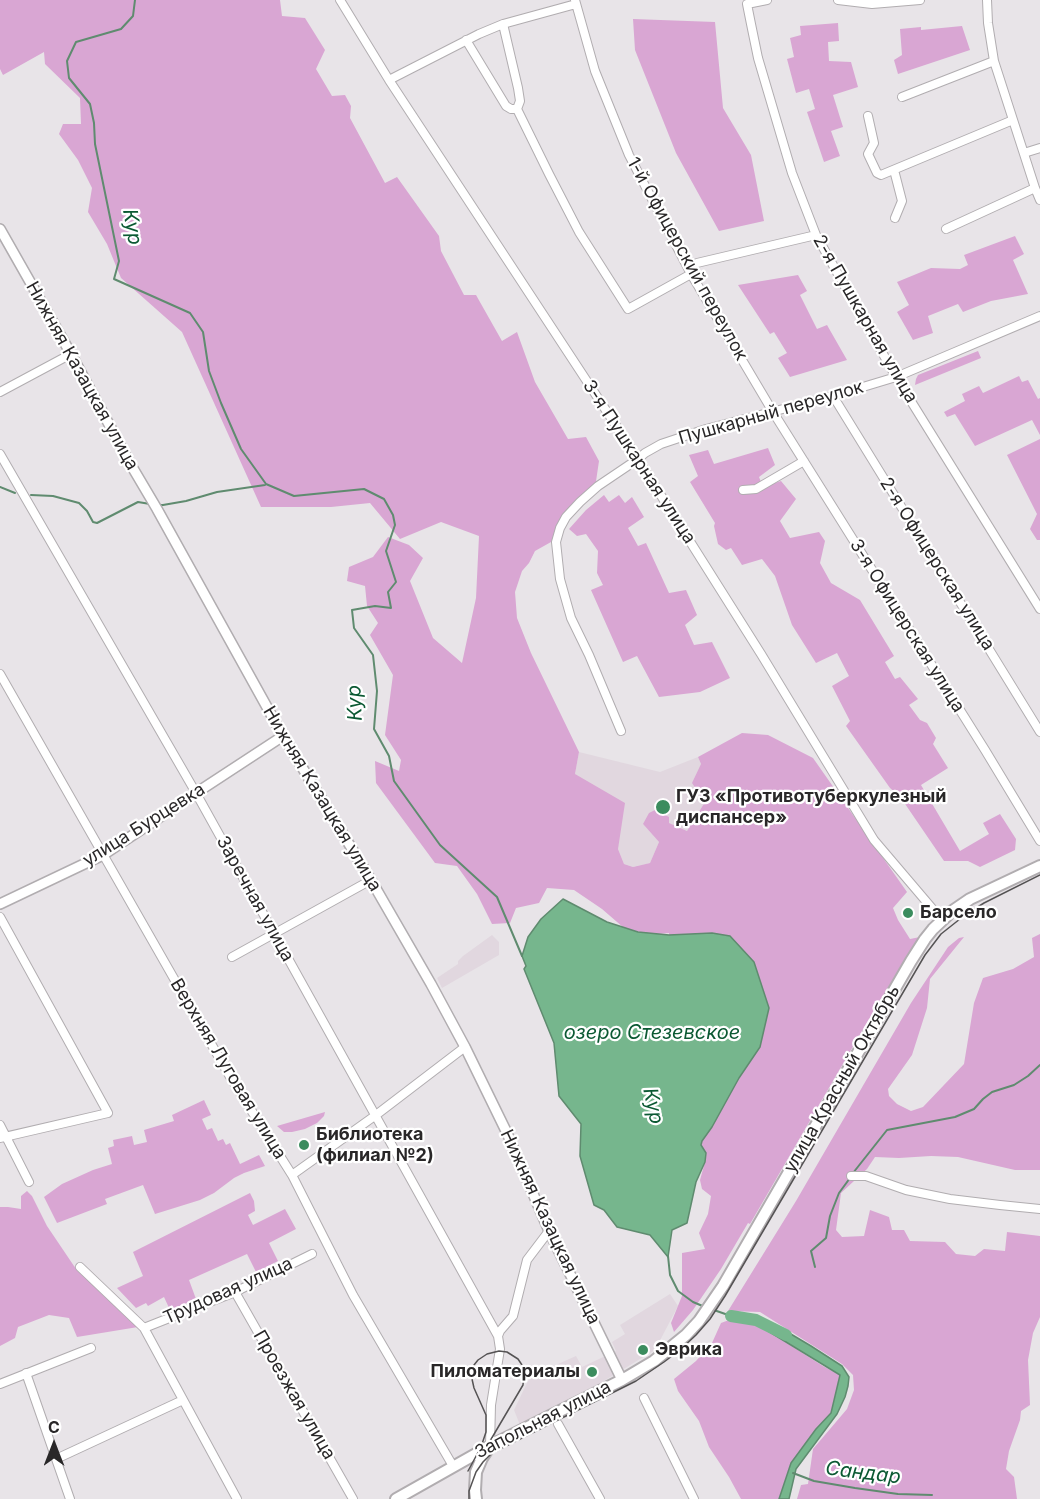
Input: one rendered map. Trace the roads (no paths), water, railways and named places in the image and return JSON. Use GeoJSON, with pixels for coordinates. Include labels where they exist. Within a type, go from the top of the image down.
{"type":"FeatureCollection","features":[{"type":"Feature","properties":{"kind":"main road","name":"улица Красный Октябрь"},"geometry":{"type":"LineString","coordinates":[[686,1335],[699,1321],[723,1286],[911,961],[929,934],[951,912],[970,899],[1040,866]]}},
{"type":"Feature","properties":{"kind":"main road","name":"Запольная улица"},"geometry":{"type":"LineString","coordinates":[[396,1499],[490,1446],[622,1380],[654,1361],[686,1335]]}},
{"type":"Feature","properties":{"kind":"main road"},"geometry":{"type":"LineString","coordinates":[[476,1499],[476,1472],[490,1446]]}},
{"type":"Feature","properties":{"kind":"street","name":"3-я Пушкарная улица"},"geometry":{"type":"LineString","coordinates":[[340,0],[389,80],[639,459],[874,840],[942,920]]}},
{"type":"Feature","properties":{"kind":"street","name":"2-я Пушкарная улица"},"geometry":{"type":"LineString","coordinates":[[767,0],[747,4],[761,70],[792,173],[816,235],[896,377],[1040,609]]}},
{"type":"Feature","properties":{"kind":"street"},"geometry":{"type":"LineString","coordinates":[[838,0],[872,4],[920,0]]}},
{"type":"Feature","properties":{"kind":"street"},"geometry":{"type":"LineString","coordinates":[[987,0],[994,61],[1040,200]]}},
{"type":"Feature","properties":{"kind":"street"},"geometry":{"type":"LineString","coordinates":[[389,80],[502,24],[576,2]]}},
{"type":"Feature","properties":{"kind":"street","name":"1-й Офицерский переулок"},"geometry":{"type":"LineString","coordinates":[[576,2],[595,71],[629,155],[689,271],[773,412]]}},
{"type":"Feature","properties":{"kind":"street"},"geometry":{"type":"LineString","coordinates":[[502,24],[518,88],[520,101],[517,109],[579,232],[628,309],[689,271],[697,263],[816,235]]}},
{"type":"Feature","properties":{"kind":"street"},"geometry":{"type":"LineString","coordinates":[[466,40],[506,106],[517,109]]}},
{"type":"Feature","properties":{"kind":"street"},"geometry":{"type":"LineString","coordinates":[[902,97],[994,61]]}},
{"type":"Feature","properties":{"kind":"street"},"geometry":{"type":"LineString","coordinates":[[868,116],[873,143],[868,154],[880,175],[1013,120]]}},
{"type":"Feature","properties":{"kind":"street"},"geometry":{"type":"LineString","coordinates":[[1024,153],[1040,148]]}},
{"type":"Feature","properties":{"kind":"street"},"geometry":{"type":"LineString","coordinates":[[894,170],[902,201],[895,218]]}},
{"type":"Feature","properties":{"kind":"street"},"geometry":{"type":"LineString","coordinates":[[946,229],[1035,188]]}},
{"type":"Feature","properties":{"kind":"street","name":"Нижняя Казацкая улица"},"geometry":{"type":"LineString","coordinates":[[0,229],[283,736],[431,984],[507,1133],[549,1231],[622,1380]]}},
{"type":"Feature","properties":{"kind":"street","name":"Пушкарный переулок"},"geometry":{"type":"LineString","coordinates":[[621,731],[571,618],[560,579],[556,542],[566,517],[580,502],[598,486],[661,444],[706,429],[896,377],[1040,316]]}},
{"type":"Feature","properties":{"kind":"street"},"geometry":{"type":"LineString","coordinates":[[0,392],[70,354]]}},
{"type":"Feature","properties":{"kind":"street","name":"2-я Офицерская улица"},"geometry":{"type":"LineString","coordinates":[[833,396],[1040,732]]}},
{"type":"Feature","properties":{"kind":"street","name":"3-я Офицерская улица"},"geometry":{"type":"LineString","coordinates":[[773,412],[1040,841]]}},
{"type":"Feature","properties":{"kind":"street","name":"Заречная улица"},"geometry":{"type":"LineString","coordinates":[[0,454],[196,793],[498,1336],[500,1349],[491,1405],[490,1446]]}},
{"type":"Feature","properties":{"kind":"street"},"geometry":{"type":"LineString","coordinates":[[743,490],[756,489],[804,461]]}},
{"type":"Feature","properties":{"kind":"street","name":"Верхняя Луговая улица"},"geometry":{"type":"LineString","coordinates":[[0,674],[229,1075],[292,1175],[353,1295],[453,1466]]}},
{"type":"Feature","properties":{"kind":"street","name":"улица Бурцевка"},"geometry":{"type":"LineString","coordinates":[[0,904],[103,855],[283,736]]}},
{"type":"Feature","properties":{"kind":"street"},"geometry":{"type":"LineString","coordinates":[[232,957],[371,880]]}},
{"type":"Feature","properties":{"kind":"street"},"geometry":{"type":"LineString","coordinates":[[0,917],[108,1113],[3,1137]]}},
{"type":"Feature","properties":{"kind":"street"},"geometry":{"type":"LineString","coordinates":[[292,1175],[376,1116],[465,1047]]}},
{"type":"Feature","properties":{"kind":"street"},"geometry":{"type":"LineString","coordinates":[[0,1125],[3,1137],[29,1182]]}},
{"type":"Feature","properties":{"kind":"street"},"geometry":{"type":"LineString","coordinates":[[851,1176],[866,1176],[906,1190],[950,1199],[1040,1209]]}},
{"type":"Feature","properties":{"kind":"street"},"geometry":{"type":"LineString","coordinates":[[498,1336],[513,1316],[527,1260],[549,1231]]}},
{"type":"Feature","properties":{"kind":"street","name":"Трудовая улица"},"geometry":{"type":"LineString","coordinates":[[144,1328],[236,1292],[312,1254]]}},
{"type":"Feature","properties":{"kind":"street"},"geometry":{"type":"LineString","coordinates":[[80,1267],[144,1328],[237,1499]]}},
{"type":"Feature","properties":{"kind":"street","name":"Проезжая улица"},"geometry":{"type":"LineString","coordinates":[[236,1292],[353,1499]]}},
{"type":"Feature","properties":{"kind":"street"},"geometry":{"type":"LineString","coordinates":[[0,1384],[91,1348]]}},
{"type":"Feature","properties":{"kind":"street"},"geometry":{"type":"LineString","coordinates":[[26,1373],[70,1499]]}},
{"type":"Feature","properties":{"kind":"street"},"geometry":{"type":"LineString","coordinates":[[644,1398],[694,1499]]}},
{"type":"Feature","properties":{"kind":"street"},"geometry":{"type":"LineString","coordinates":[[56,1459],[183,1400]]}},
{"type":"Feature","properties":{"kind":"street"},"geometry":{"type":"LineString","coordinates":[[558,1424],[600,1499]]}},
{"type":"Feature","properties":{"kind":"water","name":"озеро Стезевское"},"geometry":{"type":"Polygon","coordinates":[[[563,899],[607,922],[638,932],[669,935],[712,933],[730,936],[754,962],[769,1008],[760,1047],[702,1141],[701,1145],[706,1153],[705,1162],[696,1182],[687,1223],[672,1230],[668,1257],[650,1235],[617,1227],[604,1210],[594,1205],[580,1156],[581,1124],[559,1096],[554,1043],[524,969],[526,966],[522,956],[528,937],[541,919],[563,899]]]}},
{"type":"Feature","properties":{"kind":"water"},"geometry":{"type":"Polygon","coordinates":[[[774,1324],[842,1366],[849,1377],[845,1397],[837,1414],[796,1469],[789,1499],[779,1499],[791,1463],[831,1413],[840,1375],[768,1331],[774,1324]]]}},
{"type":"Feature","properties":{"kind":"waterway","name":"Кур"},"geometry":{"type":"LineString","coordinates":[[135,0],[133,16],[121,29],[76,42],[67,61],[69,78],[90,104],[95,144],[119,261],[114,279],[190,313],[203,332],[209,371],[241,449],[266,484],[294,496],[364,489],[384,499],[393,515],[395,525],[386,551],[396,582],[388,592],[391,608],[375,606],[352,610],[354,628],[373,655],[377,691],[374,729],[389,756],[394,781],[440,845],[497,897],[522,956]]}},
{"type":"Feature","properties":{"kind":"waterway"},"geometry":{"type":"LineString","coordinates":[[159,505],[186,501],[217,492],[265,485]]}},
{"type":"Feature","properties":{"kind":"waterway"},"geometry":{"type":"LineString","coordinates":[[0,487],[15,493]]}},
{"type":"Feature","properties":{"kind":"waterway"},"geometry":{"type":"LineString","coordinates":[[31,495],[53,496],[79,503],[93,522],[97,523],[138,502],[150,504]]}},
{"type":"Feature","properties":{"kind":"waterway"},"geometry":{"type":"LineString","coordinates":[[853,1173],[887,1130],[955,1117],[974,1109],[992,1092],[1014,1085],[1040,1065]]}},
{"type":"Feature","properties":{"kind":"waterway"},"geometry":{"type":"LineString","coordinates":[[815,1267],[811,1251],[826,1238],[830,1216],[839,1193],[850,1178]]}},
{"type":"Feature","properties":{"kind":"waterway","name":"Кур"},"geometry":{"type":"LineString","coordinates":[[668,1256],[670,1275],[678,1291],[693,1302],[705,1307]]}},
{"type":"Feature","properties":{"kind":"waterway","name":"Кур"},"geometry":{"type":"LineString","coordinates":[[711,1309],[731,1316]]}},
{"type":"Feature","properties":{"kind":"waterway","name":"Кур"},"geometry":{"type":"LineString","coordinates":[[731,1316],[756,1320],[786,1335]]}},
{"type":"Feature","properties":{"kind":"waterway","name":"Сандар"},"geometry":{"type":"LineString","coordinates":[[793,1473],[814,1481],[855,1488],[898,1494],[932,1495]]}},
{"type":"Feature","properties":{"kind":"tram line"},"geometry":{"type":"LineString","coordinates":[[469,1499],[469,1491],[476,1472],[492,1453],[636,1381],[680,1350],[696,1335],[725,1296],[925,955],[941,934],[965,915],[1040,875]]}},
{"type":"Feature","properties":{"kind":"tram line"},"geometry":{"type":"LineString","coordinates":[[468,1471],[486,1432],[486,1415],[472,1379],[474,1365],[487,1354],[507,1352],[518,1359],[522,1365],[523,1385],[480,1458]]}},
{"type":"Feature","properties":{"kind":"place","name":"ГУЗ «Противотуберкулезный диспансер»"},"geometry":{"type":"Point","coordinates":[663,807]}},
{"type":"Feature","properties":{"kind":"place","name":"Барсело"},"geometry":{"type":"Point","coordinates":[908,913]}},
{"type":"Feature","properties":{"kind":"place","name":"Библиотека (филиал №2)"},"geometry":{"type":"Point","coordinates":[304,1145]}},
{"type":"Feature","properties":{"kind":"place","name":"Эврика"},"geometry":{"type":"Point","coordinates":[643,1350]}},
{"type":"Feature","properties":{"kind":"place","name":"Пиломатериалы"},"geometry":{"type":"Point","coordinates":[592,1372]}}]}
